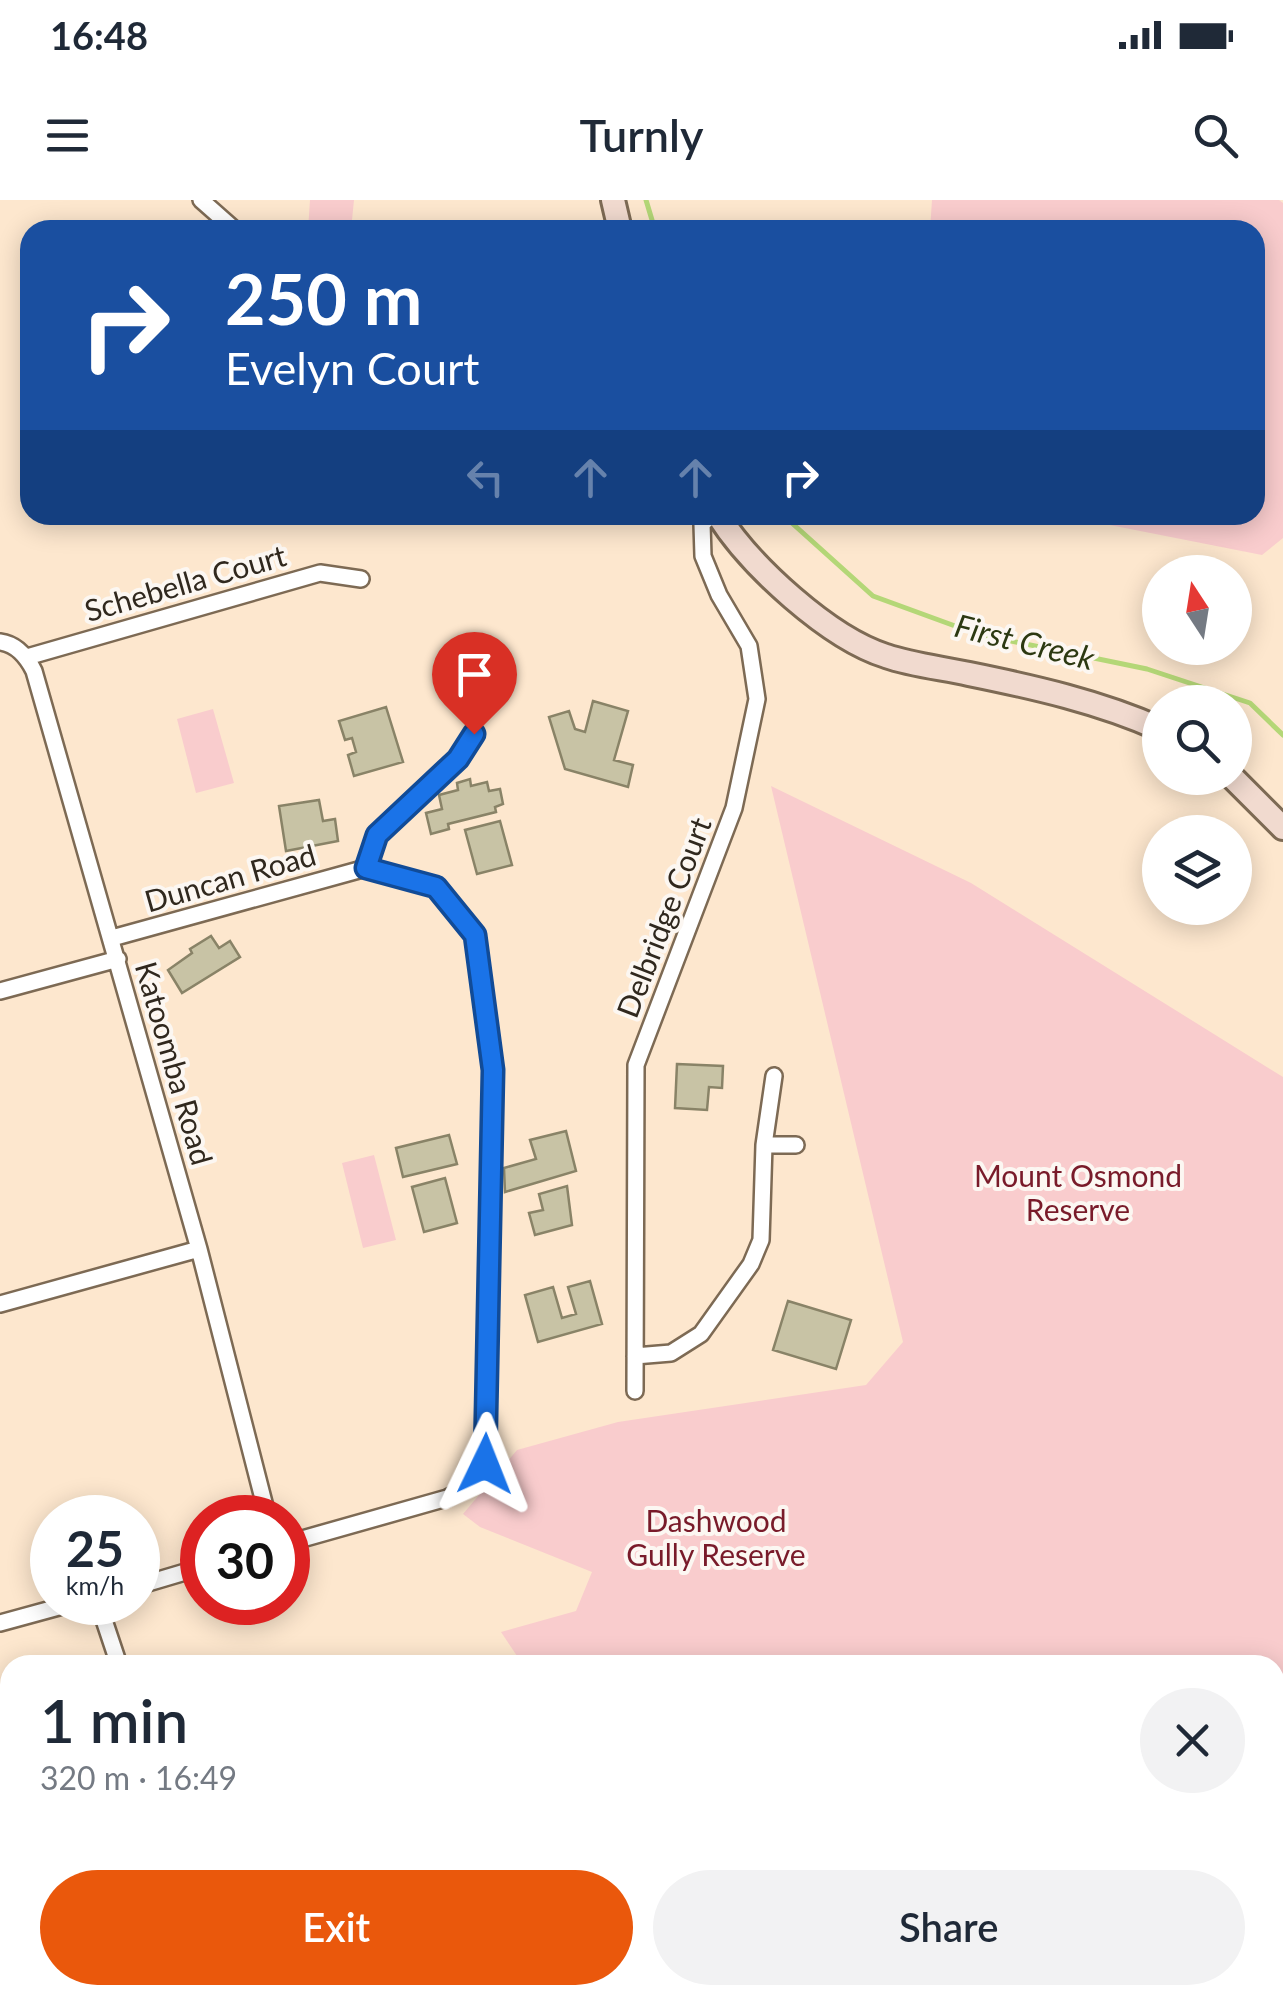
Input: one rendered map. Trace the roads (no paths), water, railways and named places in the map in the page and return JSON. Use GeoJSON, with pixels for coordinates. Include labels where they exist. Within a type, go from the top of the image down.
{"type":"FeatureCollection","features":[{"type":"Feature","properties":{"kind":"street"},"geometry":{"type":"LineString","coordinates":[[201,200],[224,220]]}},
{"type":"Feature","properties":{"kind":"street","name":"Delbridge Court"},"geometry":{"type":"LineString","coordinates":[[635,1391],[636,1065],[734,808],[757,699],[749,646],[719,595],[703,556],[702,525]]}},
{"type":"Feature","properties":{"kind":"street"},"geometry":{"type":"LineString","coordinates":[[724,525],[786,592],[816,618],[857,644],[886,656],[1045,690],[1142,723]]}},
{"type":"Feature","properties":{"kind":"street","name":"Schebella Court"},"geometry":{"type":"LineString","coordinates":[[27,658],[320,572],[361,579]]}},
{"type":"Feature","properties":{"kind":"street"},"geometry":{"type":"LineString","coordinates":[[0,642],[9,643],[27,658]]}},
{"type":"Feature","properties":{"kind":"street","name":"Katoomba Road"},"geometry":{"type":"LineString","coordinates":[[27,658],[34,670],[118,959],[262,1495]]}},
{"type":"Feature","properties":{"kind":"street"},"geometry":{"type":"LineString","coordinates":[[310,1537],[447,1498],[462,1490],[485,1464],[493,1070],[475,935],[436,887],[366,868],[377,835],[458,759],[474,734]]}},
{"type":"Feature","properties":{"kind":"street"},"geometry":{"type":"LineString","coordinates":[[1250,795],[1283,828]]}},
{"type":"Feature","properties":{"kind":"street","name":"Duncan Road"},"geometry":{"type":"LineString","coordinates":[[112,938],[366,868]]}},
{"type":"Feature","properties":{"kind":"street"},"geometry":{"type":"LineString","coordinates":[[0,991],[118,959]]}},
{"type":"Feature","properties":{"kind":"street"},"geometry":{"type":"LineString","coordinates":[[635,1356],[671,1353],[701,1334],[752,1264],[761,1240],[764,1144],[774,1076]]}},
{"type":"Feature","properties":{"kind":"street"},"geometry":{"type":"LineString","coordinates":[[764,1144],[796,1145]]}},
{"type":"Feature","properties":{"kind":"street"},"geometry":{"type":"LineString","coordinates":[[0,1304],[198,1248]]}},
{"type":"Feature","properties":{"kind":"street"},"geometry":{"type":"LineString","coordinates":[[0,1623],[30,1615]]}},
{"type":"Feature","properties":{"kind":"street"},"geometry":{"type":"LineString","coordinates":[[106,1625],[116,1655]]}},
{"type":"Feature","properties":{"kind":"waterway","name":"First Creek"},"geometry":{"type":"LineString","coordinates":[[646,200],[652,220]]}},
{"type":"Feature","properties":{"kind":"waterway","name":"First Creek"},"geometry":{"type":"LineString","coordinates":[[794,525],[873,596],[977,634],[1147,669],[1250,703],[1283,735]]}},
{"type":"Feature","properties":{"kind":"park label","name":"Mount Osmond Reserve"},"geometry":{"type":"Point","coordinates":[1078,1192]}},
{"type":"Feature","properties":{"kind":"park label","name":"Dashwood Gully Reserve"},"geometry":{"type":"Point","coordinates":[716,1537]}}]}
